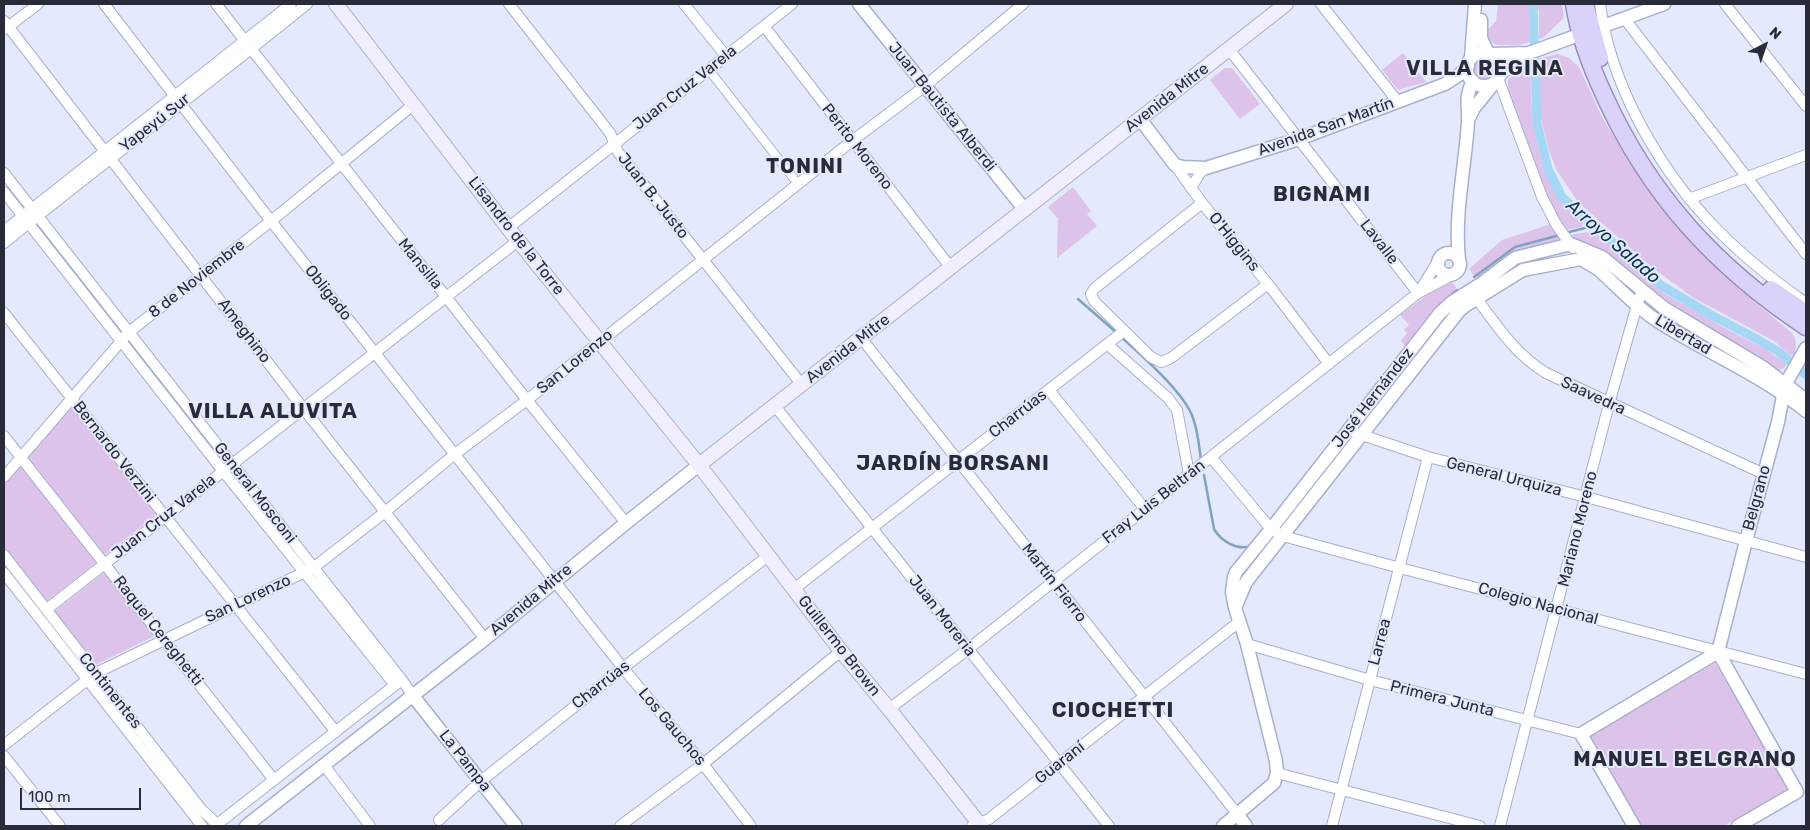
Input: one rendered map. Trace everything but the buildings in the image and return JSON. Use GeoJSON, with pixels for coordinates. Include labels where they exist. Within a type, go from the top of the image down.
{"type":"FeatureCollection","features":[{"type":"Feature","properties":{"kind":"highway"},"geometry":{"type":"LineString","coordinates":[[1574,4],[1591,30],[1592,67],[1617,122],[1639,162],[1663,196],[1699,239],[1727,267],[1756,291],[1806,327]]}},
{"type":"Feature","properties":{"kind":"highway"},"geometry":{"type":"LineString","coordinates":[[1585,4],[1602,65],[1627,120],[1647,157],[1668,187],[1706,232],[1728,254],[1762,283],[1806,313]]}},
{"type":"Feature","properties":{"kind":"main road","name":"Lisandro de la Torre"},"geometry":{"type":"LineString","coordinates":[[336,4],[508,228],[700,465]]}},
{"type":"Feature","properties":{"kind":"main road","name":"Avenida Mitre"},"geometry":{"type":"LineString","coordinates":[[700,465],[1286,4]]}},
{"type":"Feature","properties":{"kind":"main road","name":"Guillermo Brown"},"geometry":{"type":"LineString","coordinates":[[700,465],[841,651],[889,709],[977,825]]}},
{"type":"Feature","properties":{"kind":"street"},"geometry":{"type":"LineString","coordinates":[[5,26],[38,4]]}},
{"type":"Feature","properties":{"kind":"street","name":"Obligado"},"geometry":{"type":"LineString","coordinates":[[104,4],[271,221],[555,580]]}},
{"type":"Feature","properties":{"kind":"street","name":"Mansilla"},"geometry":{"type":"LineString","coordinates":[[216,4],[626,523]]}},
{"type":"Feature","properties":{"kind":"street","name":"Yapeyú Sur"},"geometry":{"type":"LineString","coordinates":[[4,243],[35,212],[177,99],[245,40],[291,4]]}},
{"type":"Feature","properties":{"kind":"street","name":"Yapeyú Sur"},"geometry":{"type":"LineString","coordinates":[[177,99],[252,49],[307,4]]}},
{"type":"Feature","properties":{"kind":"street","name":"Juan B. Justo"},"geometry":{"type":"LineString","coordinates":[[509,4],[610,133],[618,152],[802,385]]}},
{"type":"Feature","properties":{"kind":"street"},"geometry":{"type":"LineString","coordinates":[[684,4],[726,56]]}},
{"type":"Feature","properties":{"kind":"street","name":"Juan Cruz Varela"},"geometry":{"type":"LineString","coordinates":[[508,228],[614,142],[792,4]]}},
{"type":"Feature","properties":{"kind":"street","name":"Juan Bautista Alberdi"},"geometry":{"type":"LineString","coordinates":[[859,4],[1025,210]]}},
{"type":"Feature","properties":{"kind":"street","name":"San Lorenzo"},"geometry":{"type":"LineString","coordinates":[[4,746],[92,676],[309,570],[386,512],[455,454],[527,400],[852,141],[925,86],[1023,4]]}},
{"type":"Feature","properties":{"kind":"street"},"geometry":{"type":"LineString","coordinates":[[1321,4],[1398,102]]}},
{"type":"Feature","properties":{"kind":"street"},"geometry":{"type":"LineString","coordinates":[[1475,4],[1468,75],[1472,81],[1483,86],[1498,78],[1529,53]]}},
{"type":"Feature","properties":{"kind":"street"},"geometry":{"type":"LineString","coordinates":[[1482,4],[1480,33],[1482,42],[1500,62],[1498,78]]}},
{"type":"Feature","properties":{"kind":"street"},"geometry":{"type":"LineString","coordinates":[[1591,30],[1600,4]]}},
{"type":"Feature","properties":{"kind":"street"},"geometry":{"type":"LineString","coordinates":[[1469,62],[1479,53],[1529,53],[1664,4]]}},
{"type":"Feature","properties":{"kind":"street"},"geometry":{"type":"LineString","coordinates":[[1725,4],[1806,106]]}},
{"type":"Feature","properties":{"kind":"street"},"geometry":{"type":"LineString","coordinates":[[1624,18],[1806,254]]}},
{"type":"Feature","properties":{"kind":"street","name":"Ameghino"},"geometry":{"type":"LineString","coordinates":[[5,26],[485,639]]}},
{"type":"Feature","properties":{"kind":"street","name":"Perito Moreno"},"geometry":{"type":"LineString","coordinates":[[764,26],[951,268]]}},
{"type":"Feature","properties":{"kind":"street"},"geometry":{"type":"LineString","coordinates":[[1591,30],[1609,52],[1633,109],[1663,164],[1688,199],[1738,251],[1806,303]]}},
{"type":"Feature","properties":{"kind":"street","name":"Lavalle"},"geometry":{"type":"LineString","coordinates":[[1229,48],[1418,293]]}},
{"type":"Feature","properties":{"kind":"street","name":"Avenida San Martín"},"geometry":{"type":"LineString","coordinates":[[1175,165],[1206,168],[1299,139],[1445,84],[1459,75],[1469,62]]}},
{"type":"Feature","properties":{"kind":"street"},"geometry":{"type":"LineString","coordinates":[[709,70],[798,184]]}},
{"type":"Feature","properties":{"kind":"street","name":"Fray Luis Beltrán"},"geometry":{"type":"LineString","coordinates":[[1468,120],[1474,108],[1498,78]]}},
{"type":"Feature","properties":{"kind":"street","name":"Libertad"},"geometry":{"type":"LineString","coordinates":[[1498,78],[1538,189],[1550,215],[1581,259],[1598,269],[1656,320],[1806,400]]}},
{"type":"Feature","properties":{"kind":"street","name":"Avenida San Martín"},"geometry":{"type":"LineString","coordinates":[[1445,84],[1464,85],[1472,81]]}},
{"type":"Feature","properties":{"kind":"street","name":"Fray Luis Beltrán"},"geometry":{"type":"LineString","coordinates":[[889,709],[967,650],[1418,293],[1456,269],[1457,215],[1468,120],[1467,93],[1472,81]]}},
{"type":"Feature","properties":{"kind":"street","name":"8 de Noviembre"},"geometry":{"type":"LineString","coordinates":[[4,477],[129,332],[271,221],[413,105]]}},
{"type":"Feature","properties":{"kind":"street","name":"O'Higgins"},"geometry":{"type":"LineString","coordinates":[[1140,119],[1202,204],[1268,284],[1329,364]]}},
{"type":"Feature","properties":{"kind":"street"},"geometry":{"type":"LineString","coordinates":[[1688,199],[1806,155]]}},
{"type":"Feature","properties":{"kind":"street"},"geometry":{"type":"LineString","coordinates":[[1191,188],[1200,173],[1206,168]]}},
{"type":"Feature","properties":{"kind":"street","name":"General Mosconi"},"geometry":{"type":"LineString","coordinates":[[4,173],[232,463],[309,570]]}},
{"type":"Feature","properties":{"kind":"street","name":"General Mosconi"},"geometry":{"type":"LineString","coordinates":[[4,192],[223,471],[309,570],[399,683],[413,696]]}},
{"type":"Feature","properties":{"kind":"street"},"geometry":{"type":"LineString","coordinates":[[1202,204],[1095,288],[1091,294],[1094,301],[1151,357],[1161,362],[1171,358],[1268,284]]}},
{"type":"Feature","properties":{"kind":"street","name":"Fray Luis Beltrán"},"geometry":{"type":"LineString","coordinates":[[1418,293],[1439,258],[1457,215]]}},
{"type":"Feature","properties":{"kind":"street","name":"Yapeyú Sur"},"geometry":{"type":"LineString","coordinates":[[4,231],[26,220]]}},
{"type":"Feature","properties":{"kind":"street","name":"Juan Cruz Varela"},"geometry":{"type":"LineString","coordinates":[[47,609],[518,240]]}},
{"type":"Feature","properties":{"kind":"street","name":"Libertad"},"geometry":{"type":"LineString","coordinates":[[1569,241],[1602,257],[1642,292],[1664,308],[1764,368],[1806,411]]}},
{"type":"Feature","properties":{"kind":"street","name":"José Hernández"},"geometry":{"type":"LineString","coordinates":[[1277,773],[1276,761],[1247,644],[1235,608],[1232,592],[1236,572],[1315,495],[1474,294],[1515,258],[1569,241]]}},
{"type":"Feature","properties":{"kind":"street"},"geometry":{"type":"LineString","coordinates":[[1446,253],[1456,256],[1456,269],[1446,275],[1441,272],[1438,267],[1439,258],[1446,253]]}},
{"type":"Feature","properties":{"kind":"street","name":"José Hernández"},"geometry":{"type":"LineString","coordinates":[[1277,532],[1304,486],[1440,313],[1452,302],[1474,294],[1523,270],[1581,259]]}},
{"type":"Feature","properties":{"kind":"street","name":"Saavedra"},"geometry":{"type":"LineString","coordinates":[[1456,269],[1517,351],[1530,363],[1546,373],[1610,404],[1764,474]]}},
{"type":"Feature","properties":{"kind":"street","name":"Mariano Moreno"},"geometry":{"type":"LineString","coordinates":[[1500,826],[1529,721],[1610,404],[1642,292]]}},
{"type":"Feature","properties":{"kind":"street","name":"Bernardo Verzini"},"geometry":{"type":"LineString","coordinates":[[4,313],[234,606],[336,732]]}},
{"type":"Feature","properties":{"kind":"street","name":"Charrúas"},"geometry":{"type":"LineString","coordinates":[[794,589],[1124,331]]}},
{"type":"Feature","properties":{"kind":"street","name":"Martín Fierro"},"geometry":{"type":"LineString","coordinates":[[862,339],[1246,826]]}},
{"type":"Feature","properties":{"kind":"street"},"geometry":{"type":"LineString","coordinates":[[1110,342],[1168,398],[1177,410],[1189,474]]}},
{"type":"Feature","properties":{"kind":"street","name":"Belgrano"},"geometry":{"type":"LineString","coordinates":[[1718,652],[1784,389],[1806,348]]}},
{"type":"Feature","properties":{"kind":"street"},"geometry":{"type":"LineString","coordinates":[[1049,390],[1145,509]]}},
{"type":"Feature","properties":{"kind":"street","name":"Juan Moreria"},"geometry":{"type":"LineString","coordinates":[[775,406],[967,650],[1109,826]]}},
{"type":"Feature","properties":{"kind":"street","name":"General Urquiza"},"geometry":{"type":"LineString","coordinates":[[1348,430],[1428,457],[1806,557]]}},
{"type":"Feature","properties":{"kind":"street","name":"Raquel Cereghetti"},"geometry":{"type":"LineString","coordinates":[[4,436],[274,780]]}},
{"type":"Feature","properties":{"kind":"street"},"geometry":{"type":"LineString","coordinates":[[1211,457],[1277,532]]}},
{"type":"Feature","properties":{"kind":"street","name":"Larrea"},"geometry":{"type":"LineString","coordinates":[[1332,826],[1428,457]]}},
{"type":"Feature","properties":{"kind":"street","name":"Avenida Mitre"},"geometry":{"type":"LineString","coordinates":[[253,824],[700,465]]}},
{"type":"Feature","properties":{"kind":"street"},"geometry":{"type":"LineString","coordinates":[[1304,486],[1315,495]]}},
{"type":"Feature","properties":{"kind":"street","name":"Colegio Nacional"},"geometry":{"type":"LineString","coordinates":[[1277,532],[1400,568],[1806,674]]}},
{"type":"Feature","properties":{"kind":"street","name":"Continentes"},"geometry":{"type":"LineString","coordinates":[[4,555],[47,609],[92,676],[202,826]]}},
{"type":"Feature","properties":{"kind":"street","name":"Charrúas"},"geometry":{"type":"LineString","coordinates":[[439,820],[481,781],[768,556]]}},
{"type":"Feature","properties":{"kind":"street","name":"Continentes"},"geometry":{"type":"LineString","coordinates":[[4,573],[217,826]]}},
{"type":"Feature","properties":{"kind":"street","name":"Los Gauchos"},"geometry":{"type":"LineString","coordinates":[[555,580],[623,668],[703,764],[751,826]]}},
{"type":"Feature","properties":{"kind":"street","name":"Guaraní"},"geometry":{"type":"LineString","coordinates":[[977,825],[989,819],[1240,621]]}},
{"type":"Feature","properties":{"kind":"street","name":"Primera Junta"},"geometry":{"type":"LineString","coordinates":[[1247,644],[1370,680],[1581,734]]}},
{"type":"Feature","properties":{"kind":"street"},"geometry":{"type":"LineString","coordinates":[[620,826],[703,764],[841,651]]}},
{"type":"Feature","properties":{"kind":"street"},"geometry":{"type":"LineString","coordinates":[[1634,826],[1581,734],[1718,652],[1802,793],[1738,826]]}},
{"type":"Feature","properties":{"kind":"street"},"geometry":{"type":"LineString","coordinates":[[217,826],[399,683]]}},
{"type":"Feature","properties":{"kind":"street","name":"La Pampa"},"geometry":{"type":"LineString","coordinates":[[413,696],[516,826]]}},
{"type":"Feature","properties":{"kind":"street"},"geometry":{"type":"LineString","coordinates":[[4,756],[60,826]]}},
{"type":"Feature","properties":{"kind":"street"},"geometry":{"type":"LineString","coordinates":[[324,766],[370,826]]}},
{"type":"Feature","properties":{"kind":"street"},"geometry":{"type":"LineString","coordinates":[[1226,825],[1274,783],[1277,773],[1480,826]]}},
{"type":"Feature","properties":{"kind":"shaded area"},"geometry":{"type":"Polygon","coordinates":[[[1498,4],[1529,4],[1530,42],[1518,45],[1496,45],[1487,38],[1486,32],[1496,21],[1498,4]]]}},
{"type":"Feature","properties":{"kind":"shaded area"},"geometry":{"type":"Polygon","coordinates":[[[1537,4],[1562,4],[1564,18],[1543,38],[1539,39],[1539,10],[1536,6],[1537,4]]]}},
{"type":"Feature","properties":{"kind":"shaded area"},"geometry":{"type":"Polygon","coordinates":[[[1403,53],[1426,82],[1398,90],[1382,70],[1403,53]]]}},
{"type":"Feature","properties":{"kind":"shaded area"},"geometry":{"type":"Polygon","coordinates":[[[1558,54],[1569,58],[1579,67],[1602,117],[1647,188],[1688,239],[1723,275],[1793,334],[1796,342],[1795,356],[1790,355],[1774,341],[1694,298],[1654,269],[1578,202],[1557,171],[1548,148],[1541,118],[1538,59],[1558,54]]]}},
{"type":"Feature","properties":{"kind":"shaded area"},"geometry":{"type":"Polygon","coordinates":[[[1485,57],[1490,58],[1496,64],[1496,74],[1490,80],[1485,81],[1480,80],[1474,74],[1473,69],[1474,64],[1480,58],[1485,57]]]}},
{"type":"Feature","properties":{"kind":"shaded area"},"geometry":{"type":"Polygon","coordinates":[[[1531,62],[1533,120],[1542,160],[1548,178],[1558,195],[1569,210],[1584,222],[1581,227],[1566,230],[1553,213],[1508,93],[1508,79],[1531,62]]]}},
{"type":"Feature","properties":{"kind":"shaded area"},"geometry":{"type":"Polygon","coordinates":[[[1225,68],[1232,68],[1260,104],[1240,119],[1210,80],[1225,68]]]}},
{"type":"Feature","properties":{"kind":"shaded area"},"geometry":{"type":"Polygon","coordinates":[[[1073,187],[1091,211],[1087,214],[1097,226],[1057,258],[1058,219],[1048,207],[1073,187]]]}},
{"type":"Feature","properties":{"kind":"shaded area"},"geometry":{"type":"Polygon","coordinates":[[[1551,224],[1560,237],[1557,242],[1479,278],[1475,277],[1469,269],[1502,240],[1551,224]]]}},
{"type":"Feature","properties":{"kind":"shaded area"},"geometry":{"type":"Polygon","coordinates":[[[1592,231],[1602,236],[1664,293],[1730,331],[1766,349],[1787,364],[1784,368],[1778,370],[1772,368],[1693,321],[1571,235],[1592,231]]]}},
{"type":"Feature","properties":{"kind":"shaded area"},"geometry":{"type":"Polygon","coordinates":[[[1450,280],[1456,287],[1454,293],[1440,304],[1406,347],[1401,341],[1407,333],[1404,330],[1409,325],[1400,315],[1450,280]]]}},
{"type":"Feature","properties":{"kind":"shaded area"},"geometry":{"type":"Polygon","coordinates":[[[72,405],[157,514],[105,555],[28,457],[72,405]]]}},
{"type":"Feature","properties":{"kind":"shaded area"},"geometry":{"type":"Polygon","coordinates":[[[22,464],[98,561],[46,602],[4,549],[4,485],[22,464]]]}},
{"type":"Feature","properties":{"kind":"shaded area"},"geometry":{"type":"Polygon","coordinates":[[[106,571],[155,636],[95,665],[54,612],[106,571]]]}},
{"type":"Feature","properties":{"kind":"shaded area"},"geometry":{"type":"Polygon","coordinates":[[[1715,663],[1789,788],[1724,826],[1642,826],[1589,737],[1715,663]]]}},
{"type":"Feature","properties":{"kind":"waterway","name":"Arroyo Salado"},"geometry":{"type":"LineString","coordinates":[[1533,4],[1537,123],[1548,169],[1562,197],[1662,286],[1779,352],[1806,375]]}},
{"type":"Feature","properties":{"kind":"waterway"},"geometry":{"type":"LineString","coordinates":[[1565,233],[1593,226]]}},
{"type":"Feature","properties":{"kind":"waterway"},"geometry":{"type":"LineString","coordinates":[[1474,277],[1515,247],[1560,235]]}},
{"type":"Feature","properties":{"kind":"waterway"},"geometry":{"type":"LineString","coordinates":[[1437,308],[1457,290]]}},
{"type":"Feature","properties":{"kind":"waterway"},"geometry":{"type":"LineString","coordinates":[[1078,299],[1117,333]]}},
{"type":"Feature","properties":{"kind":"waterway"},"geometry":{"type":"LineString","coordinates":[[1121,337],[1162,375],[1181,397],[1193,418],[1201,460]]}},
{"type":"Feature","properties":{"kind":"waterway"},"geometry":{"type":"LineString","coordinates":[[1204,475],[1214,529],[1230,544],[1240,547],[1251,546]]}},
{"type":"Feature","properties":{"kind":"district","name":"VILLA REGINA"},"geometry":{"type":"Point","coordinates":[1485,69]}},
{"type":"Feature","properties":{"kind":"district","name":"TONINI"},"geometry":{"type":"Point","coordinates":[805,167]}},
{"type":"Feature","properties":{"kind":"district","name":"BIGNAMI"},"geometry":{"type":"Point","coordinates":[1322,195]}},
{"type":"Feature","properties":{"kind":"district","name":"VILLA ALUVITA"},"geometry":{"type":"Point","coordinates":[273,412]}},
{"type":"Feature","properties":{"kind":"district","name":"JARDÍN BORSANI"},"geometry":{"type":"Point","coordinates":[953,464]}},
{"type":"Feature","properties":{"kind":"district","name":"CIOCHETTI"},"geometry":{"type":"Point","coordinates":[1113,711]}},
{"type":"Feature","properties":{"kind":"district","name":"MANUEL BELGRANO"},"geometry":{"type":"Point","coordinates":[1685,760]}}]}
